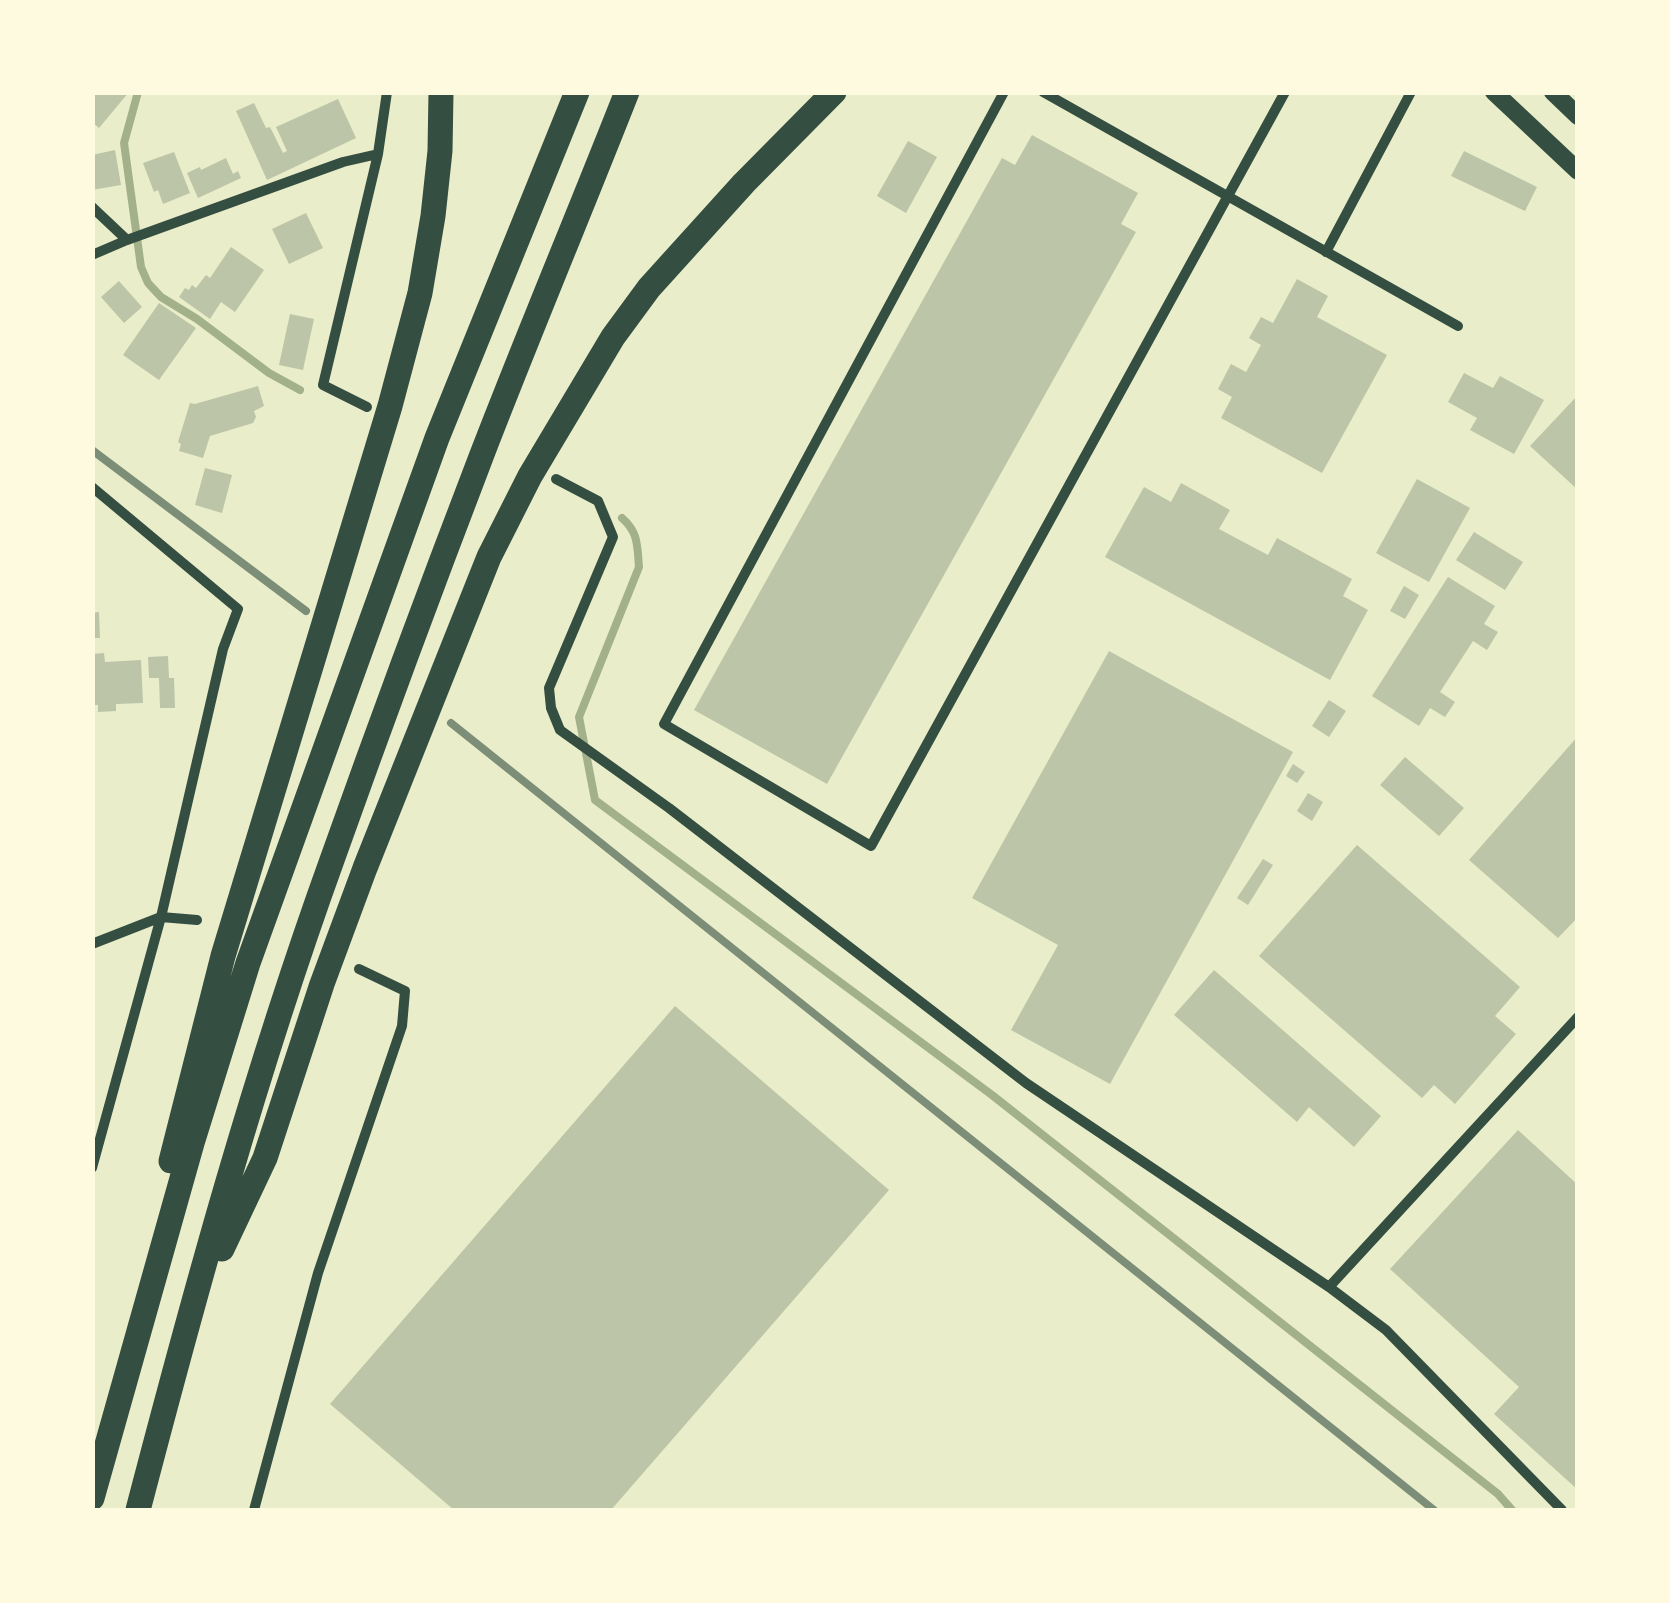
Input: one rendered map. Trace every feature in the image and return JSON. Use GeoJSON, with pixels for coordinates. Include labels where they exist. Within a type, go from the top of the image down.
{"type":"FeatureCollection","features":[{"type":"Feature","properties":{"kind":"highway"},"geometry":{"type":"LineString","coordinates":[[141,1318],[176,1137],[223,956],[390,406],[420,294],[435,199],[441,92]]}},
{"type":"Feature","properties":{"kind":"highway"},"geometry":{"type":"LineString","coordinates":[[92,1498],[236,999],[438,438],[577,92]]}},
{"type":"Feature","properties":{"kind":"highway"},"geometry":{"type":"LineString","coordinates":[[138,1510],[187,1322],[286,994],[331,861],[482,455],[627,92]]}},
{"type":"Feature","properties":{"kind":"highway"},"geometry":{"type":"LineString","coordinates":[[187,1322],[265,1158],[365,868],[489,557],[530,476],[613,337],[649,288],[744,182],[834,92]]}},
{"type":"Feature","properties":{"kind":"street"},"geometry":{"type":"LineString","coordinates":[[367,406],[323,385],[378,154],[387,92]]}},
{"type":"Feature","properties":{"kind":"street"},"geometry":{"type":"LineString","coordinates":[[1004,92],[664,724],[871,846],[1284,92]]}},
{"type":"Feature","properties":{"kind":"street"},"geometry":{"type":"LineString","coordinates":[[1043,92],[1458,326]]}},
{"type":"Feature","properties":{"kind":"street"},"geometry":{"type":"LineString","coordinates":[[1326,252],[1412,92]]}},
{"type":"Feature","properties":{"kind":"street"},"geometry":{"type":"LineString","coordinates":[[1494,92],[1578,171]]}},
{"type":"Feature","properties":{"kind":"street"},"geometry":{"type":"LineString","coordinates":[[1553,92],[1578,116]]}},
{"type":"Feature","properties":{"kind":"street"},"geometry":{"type":"LineString","coordinates":[[92,255],[343,162],[378,154]]}},
{"type":"Feature","properties":{"kind":"street"},"geometry":{"type":"LineString","coordinates":[[92,208],[127,240]]}},
{"type":"Feature","properties":{"kind":"street"},"geometry":{"type":"LineString","coordinates":[[556,479],[598,501],[613,537],[549,688],[551,708],[560,730],[669,808],[1026,1083],[1329,1287],[1386,1330],[1562,1510]]}},
{"type":"Feature","properties":{"kind":"street"},"geometry":{"type":"LineString","coordinates":[[92,487],[238,609],[224,649],[160,917],[92,1168]]}},
{"type":"Feature","properties":{"kind":"street"},"geometry":{"type":"LineString","coordinates":[[92,944],[160,917],[197,920]]}},
{"type":"Feature","properties":{"kind":"street"},"geometry":{"type":"LineString","coordinates":[[254,1510],[318,1273],[402,1026],[405,991],[359,969]]}},
{"type":"Feature","properties":{"kind":"street"},"geometry":{"type":"LineString","coordinates":[[1329,1287],[1578,1017]]}},
{"type":"Feature","properties":{"kind":"building"},"geometry":{"type":"Polygon","coordinates":[[[92,92],[129,92],[99,128],[92,122],[92,92]]]}},
{"type":"Feature","properties":{"kind":"building"},"geometry":{"type":"Polygon","coordinates":[[[338,99],[356,138],[267,180],[236,111],[254,103],[283,153],[287,151],[276,127],[338,99]]]}},
{"type":"Feature","properties":{"kind":"building"},"geometry":{"type":"Polygon","coordinates":[[[1032,135],[1138,193],[1121,224],[1136,232],[827,784],[694,710],[1002,158],[1015,165],[1032,135]]]}},
{"type":"Feature","properties":{"kind":"building"},"geometry":{"type":"Polygon","coordinates":[[[908,141],[937,157],[906,213],[877,196],[908,141]]]}},
{"type":"Feature","properties":{"kind":"building"},"geometry":{"type":"Polygon","coordinates":[[[115,150],[121,185],[92,190],[92,155],[115,150]]]}},
{"type":"Feature","properties":{"kind":"building"},"geometry":{"type":"Polygon","coordinates":[[[1464,151],[1537,187],[1525,211],[1451,176],[1464,151]]]}},
{"type":"Feature","properties":{"kind":"building"},"geometry":{"type":"Polygon","coordinates":[[[174,152],[190,193],[163,204],[143,163],[174,152]]]}},
{"type":"Feature","properties":{"kind":"building"},"geometry":{"type":"Polygon","coordinates":[[[226,158],[233,174],[238,171],[241,178],[198,198],[187,173],[226,158]]]}},
{"type":"Feature","properties":{"kind":"building"},"geometry":{"type":"Polygon","coordinates":[[[306,213],[323,248],[289,264],[272,229],[306,213]]]}},
{"type":"Feature","properties":{"kind":"building"},"geometry":{"type":"Polygon","coordinates":[[[231,247],[264,270],[235,312],[221,302],[210,319],[179,297],[185,288],[196,288],[206,275],[210,278],[231,247]]]}},
{"type":"Feature","properties":{"kind":"building"},"geometry":{"type":"Polygon","coordinates":[[[1297,279],[1328,296],[1317,317],[1387,355],[1322,473],[1221,418],[1232,397],[1218,389],[1231,364],[1246,372],[1261,345],[1249,338],[1261,317],[1273,323],[1297,279]]]}},
{"type":"Feature","properties":{"kind":"building"},"geometry":{"type":"Polygon","coordinates":[[[119,281],[142,307],[124,323],[101,297],[119,281]]]}},
{"type":"Feature","properties":{"kind":"building"},"geometry":{"type":"Polygon","coordinates":[[[159,303],[196,328],[159,380],[123,355],[159,303]]]}},
{"type":"Feature","properties":{"kind":"building"},"geometry":{"type":"Polygon","coordinates":[[[290,314],[314,319],[303,370],[279,365],[290,314]]]}},
{"type":"Feature","properties":{"kind":"building"},"geometry":{"type":"Polygon","coordinates":[[[1464,373],[1493,388],[1500,376],[1544,400],[1514,454],[1470,430],[1477,418],[1448,402],[1464,373]]]}},
{"type":"Feature","properties":{"kind":"building"},"geometry":{"type":"Polygon","coordinates":[[[258,386],[264,406],[254,411],[253,423],[210,436],[203,458],[179,451],[190,403],[258,386]]]}},
{"type":"Feature","properties":{"kind":"building"},"geometry":{"type":"Polygon","coordinates":[[[1578,395],[1578,490],[1530,446],[1578,395]]]}},
{"type":"Feature","properties":{"kind":"building"},"geometry":{"type":"Polygon","coordinates":[[[205,468],[232,475],[222,513],[195,505],[205,468]]]}},
{"type":"Feature","properties":{"kind":"building"},"geometry":{"type":"Polygon","coordinates":[[[1417,479],[1470,508],[1429,582],[1376,553],[1417,479]]]}},
{"type":"Feature","properties":{"kind":"building"},"geometry":{"type":"Polygon","coordinates":[[[1181,483],[1230,510],[1219,529],[1268,555],[1277,538],[1352,579],[1343,596],[1368,610],[1330,680],[1105,557],[1144,487],[1171,502],[1181,483]]]}},
{"type":"Feature","properties":{"kind":"building"},"geometry":{"type":"Polygon","coordinates":[[[1474,532],[1523,562],[1505,590],[1456,560],[1474,532]]]}},
{"type":"Feature","properties":{"kind":"building"},"geometry":{"type":"Polygon","coordinates":[[[1448,577],[1495,606],[1484,624],[1498,632],[1487,650],[1473,641],[1440,692],[1455,702],[1445,717],[1430,708],[1419,726],[1372,696],[1448,577]]]}},
{"type":"Feature","properties":{"kind":"building"},"geometry":{"type":"Polygon","coordinates":[[[1404,586],[1419,595],[1405,619],[1390,611],[1404,586]]]}},
{"type":"Feature","properties":{"kind":"building"},"geometry":{"type":"Polygon","coordinates":[[[99,612],[100,638],[92,638],[92,613],[99,612]]]}},
{"type":"Feature","properties":{"kind":"building"},"geometry":{"type":"Polygon","coordinates":[[[1109,651],[1293,752],[1110,1084],[1011,1030],[1058,945],[972,898],[1109,651]]]}},
{"type":"Feature","properties":{"kind":"building"},"geometry":{"type":"Polygon","coordinates":[[[104,653],[105,662],[141,660],[143,703],[116,704],[116,711],[98,712],[98,705],[92,705],[92,654],[104,653]]]}},
{"type":"Feature","properties":{"kind":"building"},"geometry":{"type":"Polygon","coordinates":[[[168,656],[169,678],[174,678],[175,708],[160,708],[159,678],[149,678],[148,657],[168,656]]]}},
{"type":"Feature","properties":{"kind":"building"},"geometry":{"type":"Polygon","coordinates":[[[1329,700],[1346,711],[1329,737],[1312,726],[1329,700]]]}},
{"type":"Feature","properties":{"kind":"building"},"geometry":{"type":"Polygon","coordinates":[[[1578,736],[1578,917],[1558,938],[1469,860],[1578,736]]]}},
{"type":"Feature","properties":{"kind":"building"},"geometry":{"type":"Polygon","coordinates":[[[1405,757],[1464,808],[1439,836],[1380,785],[1405,757]]]}},
{"type":"Feature","properties":{"kind":"building"},"geometry":{"type":"Polygon","coordinates":[[[1293,764],[1305,772],[1297,783],[1286,776],[1293,764]]]}},
{"type":"Feature","properties":{"kind":"building"},"geometry":{"type":"Polygon","coordinates":[[[1308,793],[1323,802],[1312,821],[1297,811],[1308,793]]]}},
{"type":"Feature","properties":{"kind":"building"},"geometry":{"type":"Polygon","coordinates":[[[1357,845],[1520,987],[1495,1016],[1516,1034],[1455,1104],[1434,1085],[1422,1098],[1259,956],[1357,845]]]}},
{"type":"Feature","properties":{"kind":"building"},"geometry":{"type":"Polygon","coordinates":[[[1263,859],[1273,865],[1248,905],[1237,898],[1263,859]]]}},
{"type":"Feature","properties":{"kind":"building"},"geometry":{"type":"Polygon","coordinates":[[[1214,970],[1381,1116],[1354,1147],[1309,1107],[1297,1122],[1174,1015],[1214,970]]]}},
{"type":"Feature","properties":{"kind":"building"},"geometry":{"type":"Polygon","coordinates":[[[675,1006],[889,1190],[611,1510],[454,1510],[330,1404],[675,1006]]]}},
{"type":"Feature","properties":{"kind":"building"},"geometry":{"type":"Polygon","coordinates":[[[1518,1130],[1578,1185],[1578,1490],[1494,1414],[1519,1387],[1390,1269],[1518,1130]]]}},
{"type":"Feature","properties":{"kind":"waterway"},"geometry":{"type":"LineString","coordinates":[[138,92],[124,143],[141,267],[148,283],[161,297],[269,373],[300,390]]}},
{"type":"Feature","properties":{"kind":"waterway"},"geometry":{"type":"LineString","coordinates":[[622,518],[634,535],[639,567],[579,717],[595,800],[992,1095],[1498,1494],[1512,1510]]}},
{"type":"Feature","properties":{"kind":"railway"},"geometry":{"type":"LineString","coordinates":[[92,450],[306,611]]}},
{"type":"Feature","properties":{"kind":"railway"},"geometry":{"type":"LineString","coordinates":[[451,723],[1434,1510]]}}]}
